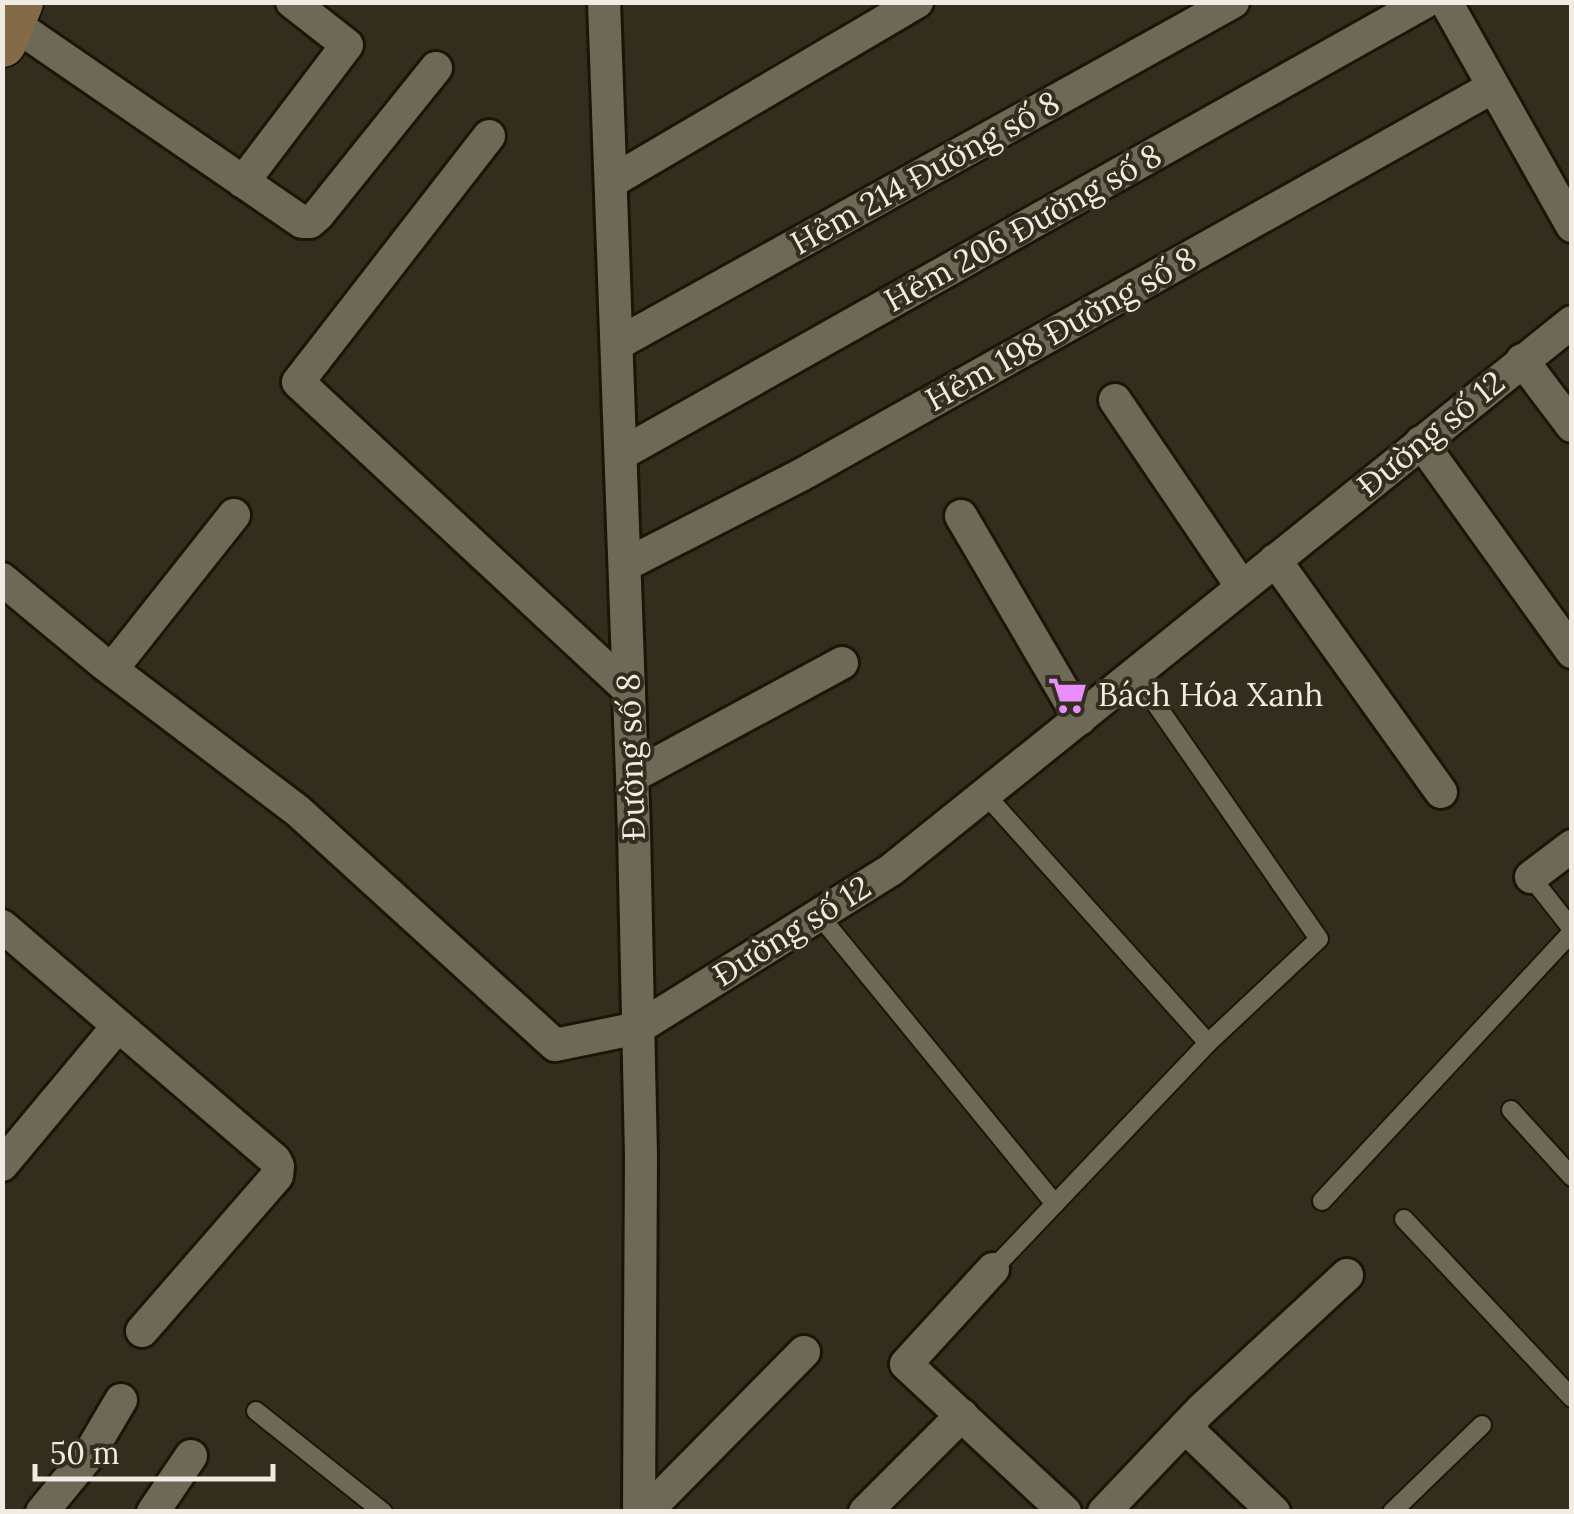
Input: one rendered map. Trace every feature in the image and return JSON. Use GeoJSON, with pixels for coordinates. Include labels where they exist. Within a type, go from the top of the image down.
{"type":"FeatureCollection","features":[{"type":"Feature","properties":{"kind":"street"},"geometry":{"type":"LineString","coordinates":[[244,182],[347,44],[292,2]]}},
{"type":"Feature","properties":{"kind":"street","name":"Đường số 8"},"geometry":{"type":"LineString","coordinates":[[604,2],[632,776],[641,1156],[643,1512]]}},
{"type":"Feature","properties":{"kind":"street"},"geometry":{"type":"LineString","coordinates":[[611,182],[917,2]]}},
{"type":"Feature","properties":{"kind":"street","name":"Hẻm 214 Đường số 8"},"geometry":{"type":"LineString","coordinates":[[617,344],[1233,2]]}},
{"type":"Feature","properties":{"kind":"street","name":"Hẻm 206 Đường số 8"},"geometry":{"type":"LineString","coordinates":[[621,454],[1425,2]]}},
{"type":"Feature","properties":{"kind":"street"},"geometry":{"type":"LineString","coordinates":[[1446,2],[1572,226]]}},
{"type":"Feature","properties":{"kind":"street"},"geometry":{"type":"LineString","coordinates":[[11,22],[302,222],[310,222],[318,215],[436,68]]}},
{"type":"Feature","properties":{"kind":"street","name":"Hẻm 198 Đường số 8"},"geometry":{"type":"LineString","coordinates":[[625,564],[801,476],[1493,86]]}},
{"type":"Feature","properties":{"kind":"street"},"geometry":{"type":"LineString","coordinates":[[489,136],[298,382],[629,690]]}},
{"type":"Feature","properties":{"kind":"street","name":"Đường số 12"},"geometry":{"type":"LineString","coordinates":[[2,580],[112,670],[298,811],[555,1045],[638,1028],[891,870],[1572,322]]}},
{"type":"Feature","properties":{"kind":"street"},"geometry":{"type":"LineString","coordinates":[[1522,360],[1572,426]]}},
{"type":"Feature","properties":{"kind":"street"},"geometry":{"type":"LineString","coordinates":[[1115,400],[1242,587]]}},
{"type":"Feature","properties":{"kind":"street"},"geometry":{"type":"LineString","coordinates":[[1421,442],[1572,652]]}},
{"type":"Feature","properties":{"kind":"street"},"geometry":{"type":"LineString","coordinates":[[112,670],[234,516]]}},
{"type":"Feature","properties":{"kind":"street"},"geometry":{"type":"LineString","coordinates":[[961,516],[1080,719]]}},
{"type":"Feature","properties":{"kind":"street"},"geometry":{"type":"LineString","coordinates":[[1276,560],[1442,792]]}},
{"type":"Feature","properties":{"kind":"street"},"geometry":{"type":"LineString","coordinates":[[632,776],[842,663]]}},
{"type":"Feature","properties":{"kind":"street"},"geometry":{"type":"LineString","coordinates":[[1531,878],[1572,846]]}},
{"type":"Feature","properties":{"kind":"street"},"geometry":{"type":"LineString","coordinates":[[2,926],[278,1166],[277,1176],[142,1331]]}},
{"type":"Feature","properties":{"kind":"street"},"geometry":{"type":"LineString","coordinates":[[2,1166],[118,1026]]}},
{"type":"Feature","properties":{"kind":"street"},"geometry":{"type":"LineString","coordinates":[[993,1269],[906,1364],[1065,1512]]}},
{"type":"Feature","properties":{"kind":"street"},"geometry":{"type":"LineString","coordinates":[[1104,1512],[1185,1427],[1347,1276]]}},
{"type":"Feature","properties":{"kind":"street"},"geometry":{"type":"LineString","coordinates":[[643,1512],[804,1352]]}},
{"type":"Feature","properties":{"kind":"street"},"geometry":{"type":"LineString","coordinates":[[42,1512],[88,1456],[121,1400]]}},
{"type":"Feature","properties":{"kind":"street"},"geometry":{"type":"LineString","coordinates":[[865,1512],[962,1415]]}},
{"type":"Feature","properties":{"kind":"street"},"geometry":{"type":"LineString","coordinates":[[1185,1427],[1274,1512]]}},
{"type":"Feature","properties":{"kind":"street"},"geometry":{"type":"LineString","coordinates":[[153,1512],[191,1456]]}},
{"type":"Feature","properties":{"kind":"lane"},"geometry":{"type":"LineString","coordinates":[[993,1269],[1208,1043],[1319,939],[1135,674]]}},
{"type":"Feature","properties":{"kind":"lane"},"geometry":{"type":"LineString","coordinates":[[985,794],[1208,1043]]}},
{"type":"Feature","properties":{"kind":"lane"},"geometry":{"type":"LineString","coordinates":[[1322,1201],[1572,931],[1531,878]]}},
{"type":"Feature","properties":{"kind":"lane"},"geometry":{"type":"LineString","coordinates":[[818,915],[1055,1204]]}},
{"type":"Feature","properties":{"kind":"lane"},"geometry":{"type":"LineString","coordinates":[[1510,1110],[1572,1177]]}},
{"type":"Feature","properties":{"kind":"lane"},"geometry":{"type":"LineString","coordinates":[[1404,1219],[1572,1398]]}},
{"type":"Feature","properties":{"kind":"lane"},"geometry":{"type":"LineString","coordinates":[[256,1411],[383,1512]]}},
{"type":"Feature","properties":{"kind":"lane"},"geometry":{"type":"LineString","coordinates":[[1392,1512],[1482,1425]]}},
{"type":"Feature","properties":{"kind":"place","name":"Bách Hóa Xanh"},"geometry":{"type":"Point","coordinates":[1068,695]}}]}
